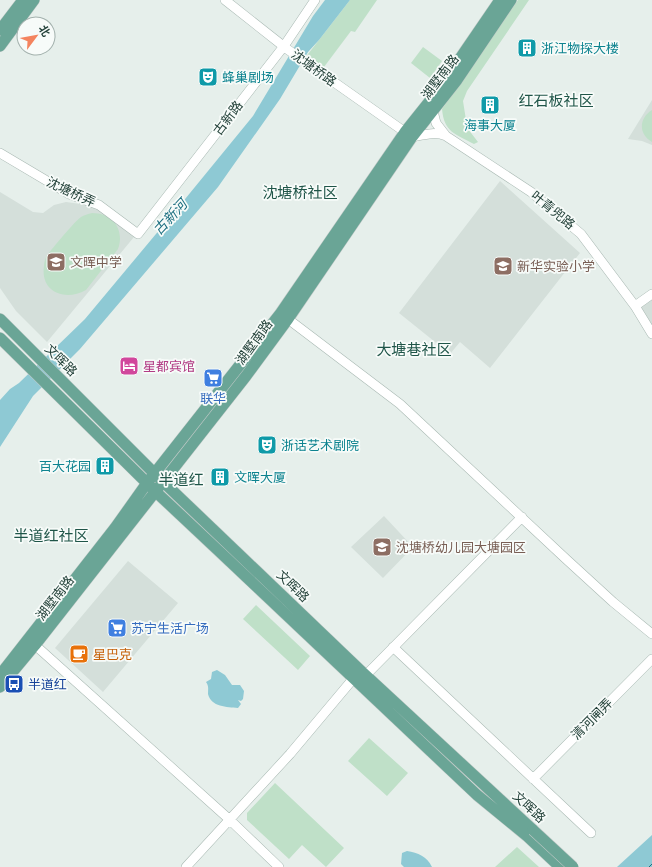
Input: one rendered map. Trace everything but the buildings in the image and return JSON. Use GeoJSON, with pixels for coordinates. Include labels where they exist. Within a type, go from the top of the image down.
{"type":"FeatureCollection","features":[{"type":"Feature","properties":{"kind":"main road"},"geometry":{"type":"LineString","coordinates":[[0,30],[23,0]]}},
{"type":"Feature","properties":{"kind":"main road"},"geometry":{"type":"LineString","coordinates":[[0,46],[34,0]]}},
{"type":"Feature","properties":{"kind":"main road","name":"湖墅南路"},"geometry":{"type":"LineString","coordinates":[[0,675],[115,528],[147,483],[280,314],[408,134],[500,0]]}},
{"type":"Feature","properties":{"kind":"main road","name":"湖墅南路"},"geometry":{"type":"LineString","coordinates":[[0,687],[35,646],[246,376],[288,319],[408,134],[433,111],[457,80],[511,0]]}},
{"type":"Feature","properties":{"kind":"main road","name":"文晖路"},"geometry":{"type":"LineString","coordinates":[[0,319],[155,474],[360,675]]}},
{"type":"Feature","properties":{"kind":"main road","name":"文晖路"},"geometry":{"type":"LineString","coordinates":[[0,338],[156,492],[360,675],[530,833],[572,867]]}},
{"type":"Feature","properties":{"kind":"main road","name":"文晖路"},"geometry":{"type":"LineString","coordinates":[[530,833],[560,867]]}},
{"type":"Feature","properties":{"kind":"street","name":"沈塘桥路"},"geometry":{"type":"LineString","coordinates":[[225,0],[307,64],[408,134]]}},
{"type":"Feature","properties":{"kind":"street","name":"古新路"},"geometry":{"type":"LineString","coordinates":[[138,234],[285,47],[315,0]]}},
{"type":"Feature","properties":{"kind":"street","name":"叶青兜路"},"geometry":{"type":"LineString","coordinates":[[433,111],[436,123],[446,136],[531,192],[581,234],[635,306],[652,334]]}},
{"type":"Feature","properties":{"kind":"street"},"geometry":{"type":"LineString","coordinates":[[408,134],[440,133],[446,136]]}},
{"type":"Feature","properties":{"kind":"street","name":"沈塘桥弄"},"geometry":{"type":"LineString","coordinates":[[0,153],[69,194],[99,205],[138,234]]}},
{"type":"Feature","properties":{"kind":"street"},"geometry":{"type":"LineString","coordinates":[[635,306],[652,294]]}},
{"type":"Feature","properties":{"kind":"street"},"geometry":{"type":"LineString","coordinates":[[288,319],[400,404],[613,602],[652,634]]}},
{"type":"Feature","properties":{"kind":"street"},"geometry":{"type":"LineString","coordinates":[[186,867],[360,675],[393,647],[522,517]]}},
{"type":"Feature","properties":{"kind":"street"},"geometry":{"type":"LineString","coordinates":[[35,646],[230,820],[279,867]]}},
{"type":"Feature","properties":{"kind":"street"},"geometry":{"type":"LineString","coordinates":[[393,647],[591,833]]}},
{"type":"Feature","properties":{"kind":"street","name":"清河闸弄"},"geometry":{"type":"LineString","coordinates":[[533,779],[652,659]]}},
{"type":"Feature","properties":{"kind":"shaded area"},"geometry":{"type":"Polygon","coordinates":[[[652,100],[652,145],[642,141],[628,139],[652,100]]]}},
{"type":"Feature","properties":{"kind":"shaded area","name":"新华实验小学"},"geometry":{"type":"Polygon","coordinates":[[[500,181],[580,253],[490,368],[460,342],[450,354],[399,313],[500,181]]]}},
{"type":"Feature","properties":{"kind":"shaded area","name":"文晖中学"},"geometry":{"type":"Polygon","coordinates":[[[0,192],[33,212],[43,213],[54,205],[66,202],[95,206],[134,237],[47,342],[16,311],[0,288],[0,192]]]}},
{"type":"Feature","properties":{"kind":"shaded area"},"geometry":{"type":"Polygon","coordinates":[[[652,299],[652,329],[639,308],[652,299]]]}},
{"type":"Feature","properties":{"kind":"shaded area","name":"沈塘桥幼儿园大塘园区"},"geometry":{"type":"Polygon","coordinates":[[[384,516],[413,547],[383,578],[351,547],[384,516]]]}},
{"type":"Feature","properties":{"kind":"shaded area"},"geometry":{"type":"Polygon","coordinates":[[[128,561],[178,603],[103,692],[55,648],[128,561]]]}},
{"type":"Feature","properties":{"kind":"green space"},"geometry":{"type":"Polygon","coordinates":[[[350,0],[377,0],[355,32],[351,31],[324,67],[315,66],[305,58],[350,0]]]}},
{"type":"Feature","properties":{"kind":"green space"},"geometry":{"type":"Polygon","coordinates":[[[518,0],[529,0],[467,91],[463,101],[468,129],[478,142],[474,144],[456,135],[448,128],[443,117],[442,109],[518,0]]]}},
{"type":"Feature","properties":{"kind":"green space"},"geometry":{"type":"Polygon","coordinates":[[[423,47],[442,61],[430,78],[411,63],[423,47]]]}},
{"type":"Feature","properties":{"kind":"green space"},"geometry":{"type":"Polygon","coordinates":[[[652,110],[652,142],[644,135],[642,126],[645,117],[652,110]]]}},
{"type":"Feature","properties":{"kind":"green space"},"geometry":{"type":"Polygon","coordinates":[[[92,213],[106,216],[116,224],[120,235],[118,249],[86,290],[70,295],[62,295],[50,288],[46,282],[44,275],[44,264],[46,257],[81,217],[92,213]]]}},
{"type":"Feature","properties":{"kind":"green space"},"geometry":{"type":"Polygon","coordinates":[[[256,605],[310,656],[298,670],[243,619],[256,605]]]}},
{"type":"Feature","properties":{"kind":"green space"},"geometry":{"type":"Polygon","coordinates":[[[369,738],[408,773],[387,796],[348,761],[369,738]]]}},
{"type":"Feature","properties":{"kind":"green space"},"geometry":{"type":"Polygon","coordinates":[[[275,783],[344,848],[326,867],[302,845],[289,859],[247,820],[247,813],[275,783]]]}},
{"type":"Feature","properties":{"kind":"green space"},"geometry":{"type":"Polygon","coordinates":[[[517,847],[539,867],[495,867],[517,847]]]}},
{"type":"Feature","properties":{"kind":"water"},"geometry":{"type":"Polygon","coordinates":[[[325,0],[350,0],[308,52],[280,99],[218,187],[80,349],[33,396],[0,447],[0,400],[85,319],[253,116],[313,16],[325,0]]]}},
{"type":"Feature","properties":{"kind":"water"},"geometry":{"type":"Polygon","coordinates":[[[217,670],[225,675],[232,685],[240,685],[244,691],[243,699],[241,701],[238,700],[241,704],[238,708],[220,706],[212,702],[208,694],[208,686],[206,682],[211,679],[212,672],[217,670]]]}},
{"type":"Feature","properties":{"kind":"water"},"geometry":{"type":"Polygon","coordinates":[[[652,835],[652,867],[617,867],[652,835]]]}},
{"type":"Feature","properties":{"kind":"water"},"geometry":{"type":"Polygon","coordinates":[[[407,851],[422,856],[428,860],[432,867],[404,867],[401,864],[402,853],[407,851]]]}},
{"type":"Feature","properties":{"kind":"ferry route"},"geometry":{"type":"LineString","coordinates":[[649,867],[652,864]]}},
{"type":"Feature","properties":{"kind":"place","name":"浙江物探大楼"},"geometry":{"type":"Point","coordinates":[527,48]}},
{"type":"Feature","properties":{"kind":"place","name":"蜂巢剧场"},"geometry":{"type":"Point","coordinates":[208,77]}},
{"type":"Feature","properties":{"kind":"place","name":"海事大厦"},"geometry":{"type":"Point","coordinates":[490,105]}},
{"type":"Feature","properties":{"kind":"place","name":"文晖中学"},"geometry":{"type":"Point","coordinates":[56,262]}},
{"type":"Feature","properties":{"kind":"place","name":"新华实验小学"},"geometry":{"type":"Point","coordinates":[503,266]}},
{"type":"Feature","properties":{"kind":"place","name":"星都宾馆"},"geometry":{"type":"Point","coordinates":[129,366]}},
{"type":"Feature","properties":{"kind":"place","name":"联华"},"geometry":{"type":"Point","coordinates":[213,378]}},
{"type":"Feature","properties":{"kind":"place","name":"浙话艺术剧院"},"geometry":{"type":"Point","coordinates":[267,445]}},
{"type":"Feature","properties":{"kind":"place","name":"百大花园"},"geometry":{"type":"Point","coordinates":[105,466]}},
{"type":"Feature","properties":{"kind":"place","name":"文晖大厦"},"geometry":{"type":"Point","coordinates":[220,477]}},
{"type":"Feature","properties":{"kind":"place","name":"沈塘桥幼儿园大塘园区"},"geometry":{"type":"Point","coordinates":[382,547]}},
{"type":"Feature","properties":{"kind":"place","name":"苏宁生活广场"},"geometry":{"type":"Point","coordinates":[117,628]}},
{"type":"Feature","properties":{"kind":"place","name":"星巴克"},"geometry":{"type":"Point","coordinates":[79,654]}},
{"type":"Feature","properties":{"kind":"place","name":"半道红"},"geometry":{"type":"Point","coordinates":[14,684]}},
{"type":"Feature","properties":{"kind":"district","name":"红石板社区"},"geometry":{"type":"Point","coordinates":[556,101]}},
{"type":"Feature","properties":{"kind":"district","name":"沈塘桥社区"},"geometry":{"type":"Point","coordinates":[300,193]}},
{"type":"Feature","properties":{"kind":"district","name":"大塘巷社区"},"geometry":{"type":"Point","coordinates":[414,350]}},
{"type":"Feature","properties":{"kind":"district","name":"半道红"},"geometry":{"type":"Point","coordinates":[181,480]}},
{"type":"Feature","properties":{"kind":"district","name":"半道红社区"},"geometry":{"type":"Point","coordinates":[51,536]}},
{"type":"Feature","properties":{"kind":"water label","name":"古新河"},"geometry":{"type":"Point","coordinates":[170,217]}}]}
